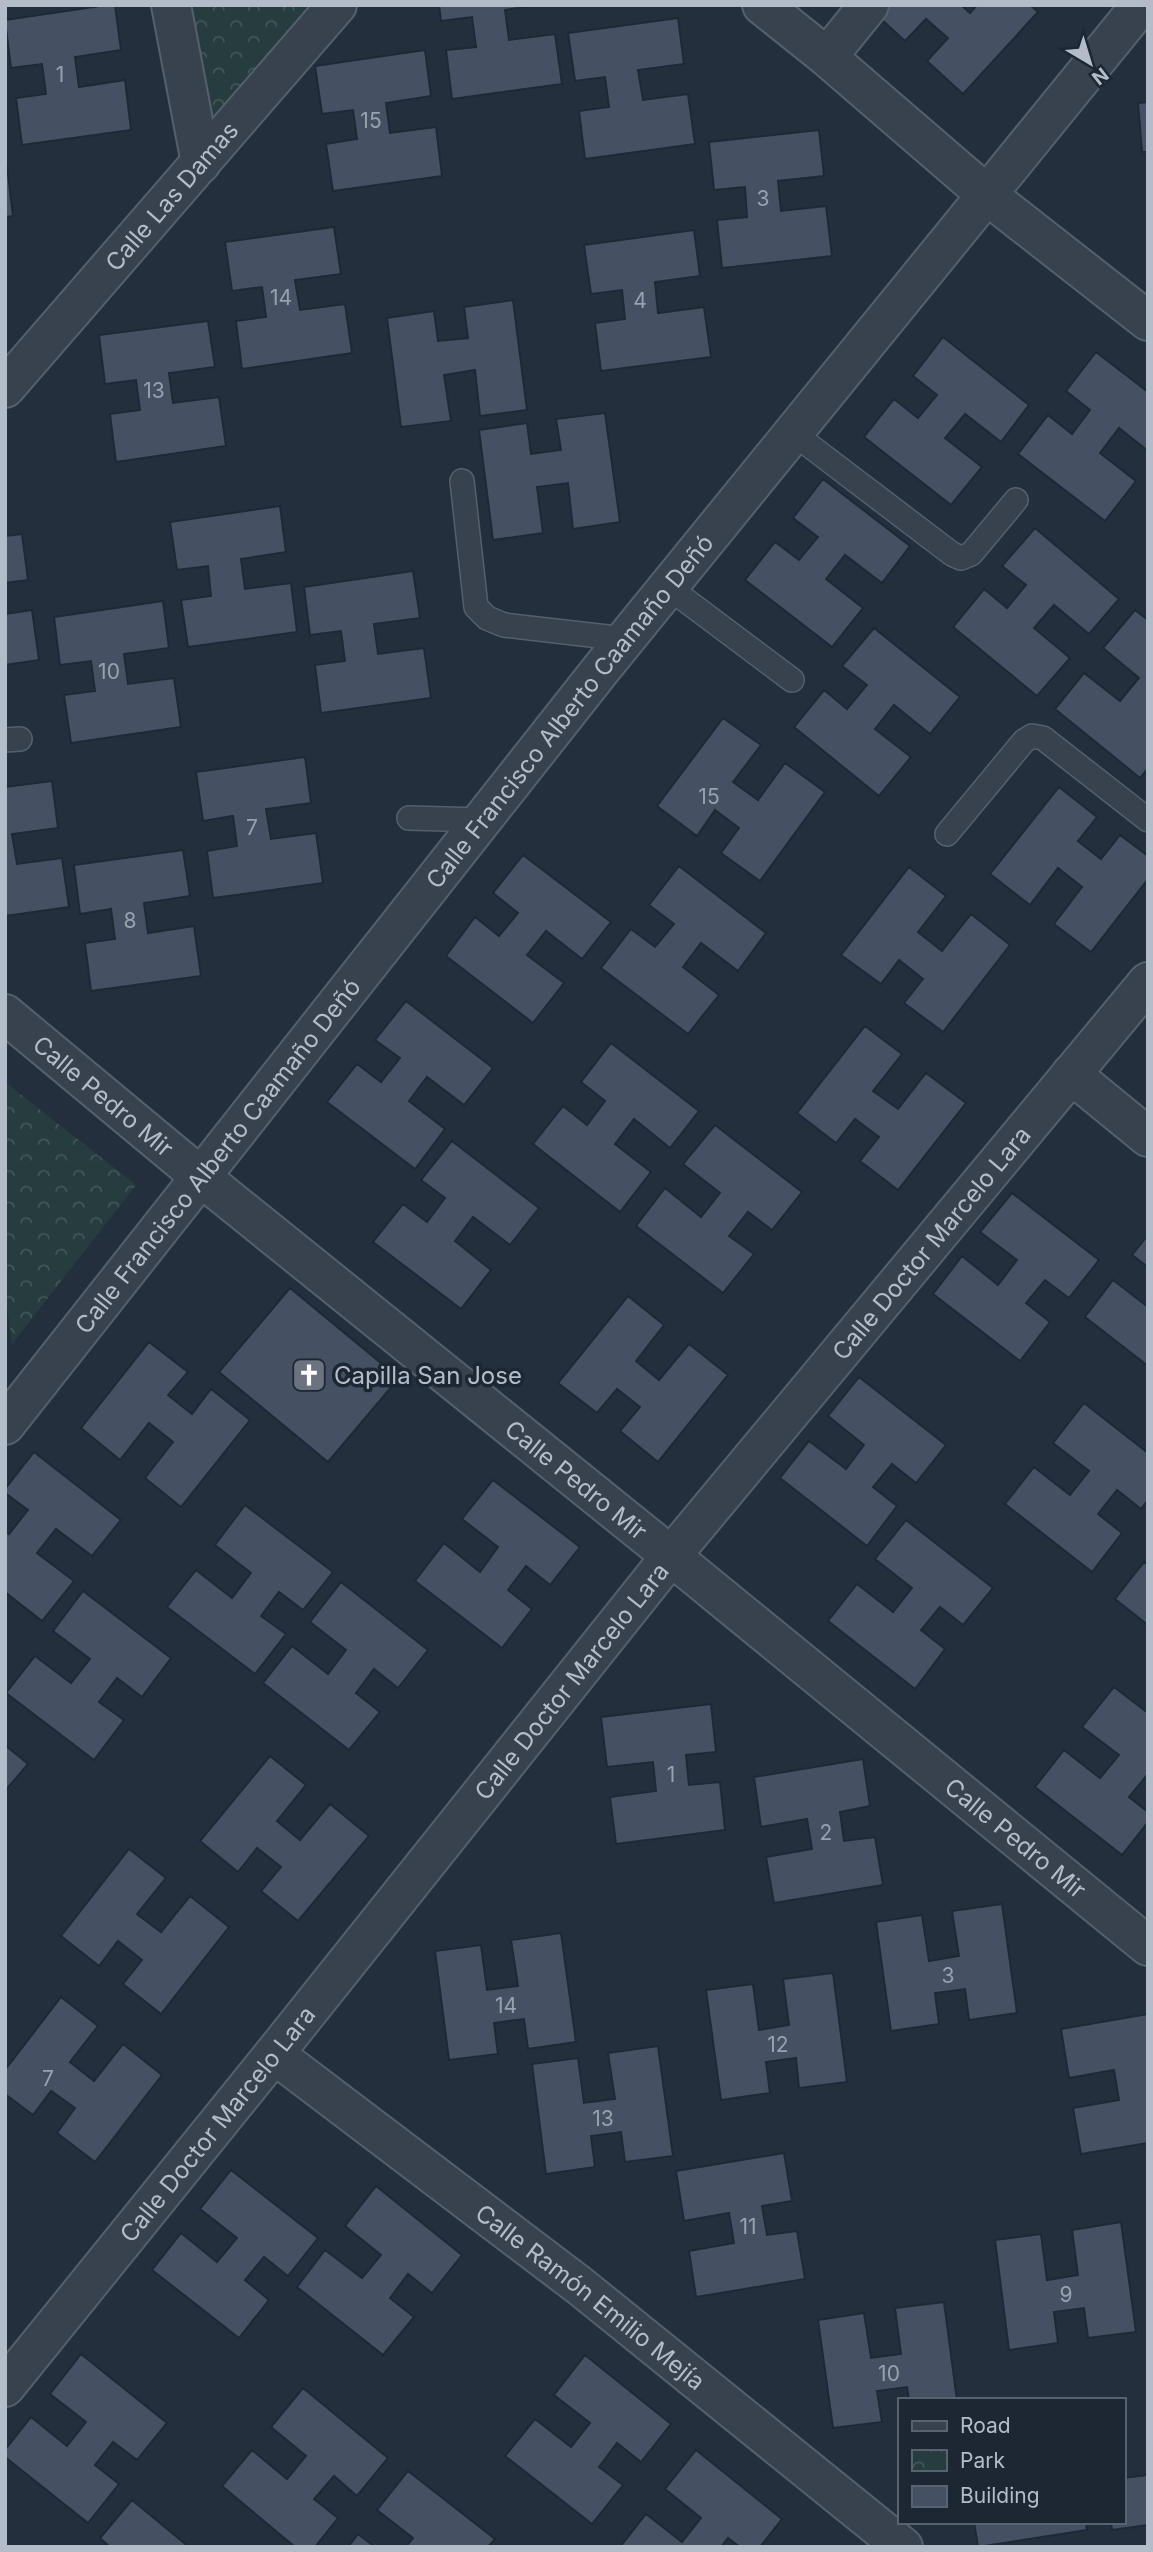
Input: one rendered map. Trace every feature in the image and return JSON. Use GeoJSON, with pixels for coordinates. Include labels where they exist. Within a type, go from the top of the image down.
{"type":"FeatureCollection","features":[{"type":"Feature","properties":{"kind":"street"},"geometry":{"type":"LineString","coordinates":[[171,5],[201,163]]}},
{"type":"Feature","properties":{"kind":"street","name":"Calle Las Damas"},"geometry":{"type":"LineString","coordinates":[[5,388],[337,5]]}},
{"type":"Feature","properties":{"kind":"street"},"geometry":{"type":"LineString","coordinates":[[762,5],[827,57],[987,195],[1148,321]]}},
{"type":"Feature","properties":{"kind":"street"},"geometry":{"type":"LineString","coordinates":[[827,57],[869,5]]}},
{"type":"Feature","properties":{"kind":"street","name":"Calle Francisco Alberto Caamaño Deñó"},"geometry":{"type":"LineString","coordinates":[[5,1425],[625,639],[987,195],[1141,13]]}},
{"type":"Feature","properties":{"kind":"street","name":"Calle Doctor Marcelo Lara"},"geometry":{"type":"LineString","coordinates":[[5,2387],[671,1556],[1148,982]]}},
{"type":"Feature","properties":{"kind":"street","name":"Calle Pedro Mir"},"geometry":{"type":"LineString","coordinates":[[5,1014],[201,1177],[1148,1946]]}},
{"type":"Feature","properties":{"kind":"street"},"geometry":{"type":"LineString","coordinates":[[1071,1074],[1148,1137]]}},
{"type":"Feature","properties":{"kind":"street","name":"Calle Ramón Emilio Mejía"},"geometry":{"type":"LineString","coordinates":[[274,2054],[580,2286],[903,2547]]}},
{"type":"Feature","properties":{"kind":"lane"},"geometry":{"type":"LineString","coordinates":[[793,433],[951,554],[961,558],[971,554],[1016,499]]}},
{"type":"Feature","properties":{"kind":"lane"},"geometry":{"type":"LineString","coordinates":[[462,481],[476,607],[487,618],[504,625],[625,639]]}},
{"type":"Feature","properties":{"kind":"lane"},"geometry":{"type":"LineString","coordinates":[[668,587],[792,680]]}},
{"type":"Feature","properties":{"kind":"lane"},"geometry":{"type":"LineString","coordinates":[[947,834],[1024,741],[1032,736],[1043,738],[1148,820]]}},
{"type":"Feature","properties":{"kind":"lane"},"geometry":{"type":"LineString","coordinates":[[409,818],[482,820]]}},
{"type":"Feature","properties":{"kind":"green space"},"geometry":{"type":"Polygon","coordinates":[[[182,5],[318,5],[209,136],[182,5]]]}},
{"type":"Feature","properties":{"kind":"green space"},"geometry":{"type":"Polygon","coordinates":[[[5,1082],[136,1185],[12,1344],[5,1290],[5,1082]]]}},
{"type":"Feature","properties":{"kind":"building"},"geometry":{"type":"Polygon","coordinates":[[[115,5],[121,50],[75,57],[79,87],[125,80],[131,130],[22,145],[16,98],[46,94],[42,64],[11,68],[5,20],[115,5]]]}},
{"type":"Feature","properties":{"kind":"building"},"geometry":{"type":"Polygon","coordinates":[[[439,5],[537,5],[505,10],[509,40],[555,34],[562,84],[452,99],[446,50],[476,47],[472,17],[441,21],[439,5]]]}},
{"type":"Feature","properties":{"kind":"building"},"geometry":{"type":"Polygon","coordinates":[[[872,5],[961,5],[970,13],[977,5],[1030,5],[1038,12],[963,94],[927,61],[948,38],[926,19],[905,41],[869,8],[872,5]]]}},
{"type":"Feature","properties":{"kind":"building"},"geometry":{"type":"Polygon","coordinates":[[[678,18],[684,64],[638,70],[643,100],[688,94],[695,144],[585,159],[579,111],[609,107],[605,77],[575,81],[568,33],[678,18]]]}},
{"type":"Feature","properties":{"kind":"building"},"geometry":{"type":"Polygon","coordinates":[[[425,50],[431,96],[386,103],[390,133],[436,127],[442,176],[333,191],[326,144],[357,139],[353,110],[322,114],[315,66],[425,50]]]}},
{"type":"Feature","properties":{"kind":"building"},"geometry":{"type":"Polygon","coordinates":[[[1148,102],[1148,152],[1142,152],[1138,103],[1148,102]]]}},
{"type":"Feature","properties":{"kind":"building"},"geometry":{"type":"Polygon","coordinates":[[[819,130],[824,176],[778,181],[781,211],[826,206],[832,256],[722,268],[717,220],[747,217],[745,187],[714,190],[709,142],[819,130]]]}},
{"type":"Feature","properties":{"kind":"building"},"geometry":{"type":"Polygon","coordinates":[[[5,166],[13,216],[5,217],[5,166]]]}},
{"type":"Feature","properties":{"kind":"building"},"geometry":{"type":"Polygon","coordinates":[[[334,227],[341,274],[295,280],[300,310],[345,304],[352,353],[242,369],[236,321],[266,317],[262,287],[232,291],[225,242],[334,227]]]}},
{"type":"Feature","properties":{"kind":"building"},"geometry":{"type":"Polygon","coordinates":[[[694,230],[700,276],[655,282],[658,313],[704,307],[711,357],[601,371],[595,323],[625,319],[622,290],[591,294],[584,245],[694,230]]]}},
{"type":"Feature","properties":{"kind":"building"},"geometry":{"type":"Polygon","coordinates":[[[513,300],[527,410],[480,416],[475,370],[444,375],[451,421],[401,427],[387,318],[434,311],[438,341],[468,338],[464,307],[513,300]]]}},
{"type":"Feature","properties":{"kind":"building"},"geometry":{"type":"Polygon","coordinates":[[[208,321],[215,367],[169,373],[173,403],[219,397],[226,446],[116,462],[110,414],[140,410],[136,380],[105,384],[99,335],[208,321]]]}},
{"type":"Feature","properties":{"kind":"building"},"geometry":{"type":"Polygon","coordinates":[[[943,337],[1029,405],[1001,442],[965,414],[945,438],[982,467],[951,505],[864,437],[894,399],[918,418],[937,395],[913,376],[943,337]]]}},
{"type":"Feature","properties":{"kind":"building"},"geometry":{"type":"Polygon","coordinates":[[[1096,352],[1148,392],[1148,451],[1119,428],[1100,453],[1136,481],[1105,521],[1018,454],[1048,415],[1072,434],[1090,410],[1066,391],[1096,352]]]}},
{"type":"Feature","properties":{"kind":"building"},"geometry":{"type":"Polygon","coordinates":[[[605,413],[620,522],[573,529],[568,483],[537,487],[543,533],[493,540],[479,430],[527,423],[531,454],[561,450],[556,419],[605,413]]]}},
{"type":"Feature","properties":{"kind":"building"},"geometry":{"type":"Polygon","coordinates":[[[823,479],[910,546],[882,583],[845,555],[826,579],[863,608],[832,647],[745,580],[775,542],[799,560],[818,537],[793,518],[823,479]]]}},
{"type":"Feature","properties":{"kind":"building"},"geometry":{"type":"Polygon","coordinates":[[[280,506],[286,552],[241,559],[245,589],[291,583],[297,632],[188,647],[181,600],[211,596],[208,566],[177,570],[170,522],[280,506]]]}},
{"type":"Feature","properties":{"kind":"building"},"geometry":{"type":"Polygon","coordinates":[[[1035,528],[1119,599],[1089,634],[1054,605],[1034,628],[1070,658],[1037,696],[953,627],[984,589],[1007,608],[1026,585],[1002,566],[1035,528]]]}},
{"type":"Feature","properties":{"kind":"building"},"geometry":{"type":"Polygon","coordinates":[[[22,534],[28,580],[5,583],[5,536],[22,534]]]}},
{"type":"Feature","properties":{"kind":"building"},"geometry":{"type":"Polygon","coordinates":[[[413,571],[420,618],[374,624],[378,654],[424,648],[431,698],[321,713],[315,665],[345,661],[341,631],[310,635],[304,587],[413,571]]]}},
{"type":"Feature","properties":{"kind":"building"},"geometry":{"type":"Polygon","coordinates":[[[163,601],[169,648],[124,654],[128,684],[174,678],[181,727],[71,743],[64,695],[95,691],[91,661],[60,665],[54,617],[163,601]]]}},
{"type":"Feature","properties":{"kind":"building"},"geometry":{"type":"Polygon","coordinates":[[[32,610],[39,660],[5,665],[5,614],[32,610]]]}},
{"type":"Feature","properties":{"kind":"building"},"geometry":{"type":"Polygon","coordinates":[[[1135,610],[1148,620],[1148,768],[1140,778],[1055,709],[1084,673],[1120,701],[1139,678],[1103,648],[1135,610]]]}},
{"type":"Feature","properties":{"kind":"building"},"geometry":{"type":"Polygon","coordinates":[[[874,628],[960,697],[930,734],[894,705],[875,729],[911,757],[879,796],[794,727],[824,690],[847,709],[867,685],[842,666],[874,628]]]}},
{"type":"Feature","properties":{"kind":"building"},"geometry":{"type":"Polygon","coordinates":[[[723,718],[761,745],[733,782],[758,800],[785,763],[825,792],[760,881],[721,853],[739,828],[715,810],[697,836],[657,806],[723,718]]]}},
{"type":"Feature","properties":{"kind":"building"},"geometry":{"type":"Polygon","coordinates":[[[305,757],[311,803],[266,809],[271,839],[316,833],[323,883],[213,898],[207,851],[237,846],[233,816],[203,821],[196,772],[305,757]]]}},
{"type":"Feature","properties":{"kind":"building"},"geometry":{"type":"Polygon","coordinates":[[[52,781],[58,828],[12,834],[17,864],[62,858],[69,907],[5,916],[5,787],[52,781]]]}},
{"type":"Feature","properties":{"kind":"building"},"geometry":{"type":"Polygon","coordinates":[[[1059,787],[1097,817],[1078,841],[1101,859],[1120,835],[1148,856],[1148,879],[1091,952],[1054,924],[1082,887],[1058,868],[1030,905],[990,874],[1059,787]]]}},
{"type":"Feature","properties":{"kind":"building"},"geometry":{"type":"Polygon","coordinates":[[[183,850],[190,896],[144,903],[148,933],[194,926],[201,976],[91,991],[85,943],[115,939],[111,909],[80,914],[74,865],[183,850]]]}},
{"type":"Feature","properties":{"kind":"building"},"geometry":{"type":"Polygon","coordinates":[[[523,855],[611,922],[582,959],[546,931],[527,955],[564,983],[533,1023],[446,956],[475,917],[499,936],[518,913],[493,893],[523,855]]]}},
{"type":"Feature","properties":{"kind":"building"},"geometry":{"type":"Polygon","coordinates":[[[679,866],[766,933],[738,971],[701,943],[683,967],[719,995],[688,1034],[601,968],[631,929],[655,947],[674,924],[649,905],[679,866]]]}},
{"type":"Feature","properties":{"kind":"building"},"geometry":{"type":"Polygon","coordinates":[[[909,867],[946,896],[918,932],[942,951],[971,914],[1010,945],[943,1032],[904,1003],[923,979],[899,960],[881,984],[841,955],[909,867]]]}},
{"type":"Feature","properties":{"kind":"building"},"geometry":{"type":"Polygon","coordinates":[[[406,1001],[493,1068],[464,1105],[427,1077],[409,1101],[445,1129],[415,1169],[327,1102],[357,1064],[381,1082],[400,1058],[375,1040],[406,1001]]]}},
{"type":"Feature","properties":{"kind":"building"},"geometry":{"type":"Polygon","coordinates":[[[865,1026],[902,1054],[873,1091],[898,1109],[926,1073],[966,1103],[898,1190],[860,1161],[879,1137],[855,1119],[836,1143],[797,1113],[865,1026]]]}},
{"type":"Feature","properties":{"kind":"building"},"geometry":{"type":"Polygon","coordinates":[[[611,1043],[699,1111],[670,1148],[634,1119],[615,1144],[651,1172],[620,1212],[533,1144],[563,1106],[587,1125],[605,1101],[581,1082],[611,1043]]]}},
{"type":"Feature","properties":{"kind":"building"},"geometry":{"type":"Polygon","coordinates":[[[715,1125],[802,1192],[772,1230],[748,1212],[729,1236],[754,1254],[723,1293],[636,1226],[665,1188],[701,1217],[720,1193],[683,1164],[715,1125]]]}},
{"type":"Feature","properties":{"kind":"building"},"geometry":{"type":"Polygon","coordinates":[[[452,1141],[539,1208],[510,1245],[473,1217],[455,1241],[491,1270],[461,1309],[373,1242],[403,1204],[427,1222],[445,1198],[421,1180],[452,1141]]]}},
{"type":"Feature","properties":{"kind":"building"},"geometry":{"type":"Polygon","coordinates":[[[1012,1193],[1099,1260],[1069,1298],[1045,1280],[1026,1303],[1050,1322],[1020,1361],[933,1294],[962,1256],[998,1285],[1017,1260],[980,1232],[1012,1193]]]}},
{"type":"Feature","properties":{"kind":"building"},"geometry":{"type":"Polygon","coordinates":[[[1148,1235],[1148,1267],[1132,1255],[1148,1235]]]}},
{"type":"Feature","properties":{"kind":"building"},"geometry":{"type":"Polygon","coordinates":[[[1113,1280],[1148,1307],[1148,1366],[1085,1317],[1113,1280]]]}},
{"type":"Feature","properties":{"kind":"building","name":"Capilla San Jose"},"geometry":{"type":"Polygon","coordinates":[[[290,1288],[399,1378],[328,1462],[219,1372],[290,1288]]]}},
{"type":"Feature","properties":{"kind":"building"},"geometry":{"type":"Polygon","coordinates":[[[628,1296],[664,1325],[636,1361],[659,1380],[689,1344],[728,1375],[658,1462],[620,1431],[640,1407],[617,1389],[597,1413],[558,1383],[628,1296]]]}},
{"type":"Feature","properties":{"kind":"building"},"geometry":{"type":"Polygon","coordinates":[[[149,1342],[188,1372],[168,1395],[192,1414],[211,1389],[250,1420],[181,1507],[145,1478],[173,1442],[149,1423],[120,1460],[81,1428],[149,1342]]]}},
{"type":"Feature","properties":{"kind":"building"},"geometry":{"type":"Polygon","coordinates":[[[859,1377],[946,1445],[916,1483],[892,1464],[873,1487],[897,1506],[867,1546],[780,1478],[809,1441],[846,1469],[864,1445],[828,1416],[859,1377]]]}},
{"type":"Feature","properties":{"kind":"building"},"geometry":{"type":"Polygon","coordinates":[[[1084,1403],[1148,1453],[1148,1500],[1141,1509],[1117,1490],[1098,1514],[1122,1533],[1092,1572],[1005,1504],[1034,1467],[1070,1495],[1089,1471],[1053,1443],[1084,1403]]]}},
{"type":"Feature","properties":{"kind":"building"},"geometry":{"type":"Polygon","coordinates":[[[34,1452],[121,1520],[92,1556],[56,1529],[37,1553],[74,1581],[42,1621],[5,1592],[5,1531],[9,1534],[28,1510],[5,1493],[5,1489],[34,1452]]]}},
{"type":"Feature","properties":{"kind":"building"},"geometry":{"type":"Polygon","coordinates":[[[493,1480],[580,1547],[550,1585],[526,1566],[508,1590],[532,1609],[502,1648],[415,1581],[444,1543],[480,1572],[498,1547],[462,1519],[493,1480]]]}},
{"type":"Feature","properties":{"kind":"building"},"geometry":{"type":"Polygon","coordinates":[[[245,1505],[333,1572],[303,1610],[279,1592],[261,1616],[286,1634],[255,1674],[167,1607],[196,1570],[232,1598],[251,1573],[215,1545],[245,1505]]]}},
{"type":"Feature","properties":{"kind":"building"},"geometry":{"type":"Polygon","coordinates":[[[906,1520],[993,1588],[963,1625],[940,1607],[921,1630],[945,1649],[915,1689],[828,1621],[857,1584],[893,1612],[912,1588],[875,1559],[906,1520]]]}},
{"type":"Feature","properties":{"kind":"building"},"geometry":{"type":"Polygon","coordinates":[[[1144,1562],[1148,1565],[1148,1625],[1115,1599],[1144,1562]]]}},
{"type":"Feature","properties":{"kind":"building"},"geometry":{"type":"Polygon","coordinates":[[[341,1582],[428,1650],[398,1688],[374,1669],[356,1693],[380,1712],[349,1750],[263,1683],[292,1646],[328,1674],[346,1650],[310,1622],[341,1582]]]}},
{"type":"Feature","properties":{"kind":"building"},"geometry":{"type":"Polygon","coordinates":[[[83,1591],[171,1658],[142,1697],[117,1678],[99,1702],[124,1720],[94,1760],[6,1693],[35,1656],[71,1683],[90,1659],[53,1631],[83,1591]]]}},
{"type":"Feature","properties":{"kind":"building"},"geometry":{"type":"Polygon","coordinates":[[[1114,1687],[1148,1713],[1148,1774],[1129,1797],[1148,1812],[1148,1822],[1122,1855],[1035,1787],[1064,1750],[1100,1778],[1119,1755],[1082,1727],[1114,1687]]]}},
{"type":"Feature","properties":{"kind":"building"},"geometry":{"type":"Polygon","coordinates":[[[711,1704],[716,1752],[686,1755],[689,1785],[720,1782],[725,1830],[616,1844],[610,1797],[656,1791],[653,1762],[607,1767],[601,1717],[711,1704]]]}},
{"type":"Feature","properties":{"kind":"building"},"geometry":{"type":"Polygon","coordinates":[[[5,1745],[28,1764],[5,1791],[5,1745]]]}},
{"type":"Feature","properties":{"kind":"building"},"geometry":{"type":"Polygon","coordinates":[[[270,1756],[306,1785],[277,1821],[300,1840],[330,1804],[369,1836],[298,1921],[261,1891],[281,1867],[257,1848],[238,1872],[200,1841],[270,1756]]]}},
{"type":"Feature","properties":{"kind":"building"},"geometry":{"type":"Polygon","coordinates":[[[863,1759],[870,1806],[840,1812],[844,1841],[875,1837],[883,1885],[774,1903],[766,1857],[812,1849],[807,1819],[761,1827],[754,1777],[863,1759]]]}},
{"type":"Feature","properties":{"kind":"building"},"geometry":{"type":"Polygon","coordinates":[[[129,1849],[166,1878],[137,1914],[161,1932],[190,1896],[229,1927],[161,2014],[123,1984],[142,1960],[118,1941],[99,1966],[61,1936],[129,1849]]]}},
{"type":"Feature","properties":{"kind":"building"},"geometry":{"type":"Polygon","coordinates":[[[1002,1904],[1017,2013],[969,2020],[965,1989],[935,1993],[939,2024],[891,2031],[876,1922],[922,1915],[929,1961],[959,1956],[952,1911],[1002,1904]]]}},
{"type":"Feature","properties":{"kind":"building"},"geometry":{"type":"Polygon","coordinates":[[[561,1933],[576,2042],[528,2049],[524,2019],[494,2023],[498,2054],[449,2060],[435,1951],[481,1945],[487,1990],[518,1986],[511,1940],[561,1933]]]}},
{"type":"Feature","properties":{"kind":"building"},"geometry":{"type":"Polygon","coordinates":[[[833,1973],[847,2082],[799,2088],[796,2058],[766,2062],[770,2093],[721,2100],[706,1990],[753,1984],[759,2030],[789,2025],[783,1979],[833,1973]]]}},
{"type":"Feature","properties":{"kind":"building"},"geometry":{"type":"Polygon","coordinates":[[[61,1997],[98,2026],[70,2062],[94,2081],[123,2044],[162,2075],[95,2162],[57,2133],[75,2108],[51,2091],[33,2115],[5,2094],[5,2070],[61,1997]]]}},
{"type":"Feature","properties":{"kind":"building"},"geometry":{"type":"Polygon","coordinates":[[[1148,2014],[1148,2143],[1081,2154],[1073,2108],[1119,2100],[1114,2070],[1069,2078],[1061,2029],[1148,2014]]]}},
{"type":"Feature","properties":{"kind":"building"},"geometry":{"type":"Polygon","coordinates":[[[658,2046],[673,2156],[625,2162],[621,2132],[591,2136],[595,2167],[546,2174],[532,2064],[578,2058],[584,2103],[615,2099],[608,2053],[658,2046]]]}},
{"type":"Feature","properties":{"kind":"building"},"geometry":{"type":"Polygon","coordinates":[[[784,2153],[792,2201],[762,2206],[767,2235],[797,2231],[805,2279],[696,2297],[689,2251],[734,2243],[729,2213],[684,2221],[676,2171],[784,2153]]]}},
{"type":"Feature","properties":{"kind":"building"},"geometry":{"type":"Polygon","coordinates":[[[231,2170],[318,2238],[288,2276],[264,2257],[245,2280],[269,2300],[239,2338],[152,2270],[181,2233],[217,2262],[237,2238],[200,2209],[231,2170]]]}},
{"type":"Feature","properties":{"kind":"building"},"geometry":{"type":"Polygon","coordinates":[[[376,2186],[462,2255],[432,2293],[408,2274],[390,2298],[414,2317],[383,2355],[297,2287],[325,2250],[362,2278],[381,2255],[345,2226],[376,2186]]]}},
{"type":"Feature","properties":{"kind":"building"},"geometry":{"type":"Polygon","coordinates":[[[1121,2222],[1136,2332],[1088,2338],[1084,2308],[1054,2312],[1058,2343],[1009,2350],[995,2240],[1041,2234],[1047,2280],[1078,2275],[1072,2230],[1121,2222]]]}},
{"type":"Feature","properties":{"kind":"building"},"geometry":{"type":"Polygon","coordinates":[[[944,2302],[957,2398],[909,2398],[907,2387],[877,2391],[882,2422],[833,2428],[818,2320],[864,2313],[871,2358],[901,2354],[895,2308],[944,2302]]]}},
{"type":"Feature","properties":{"kind":"building"},"geometry":{"type":"Polygon","coordinates":[[[81,2354],[167,2423],[137,2460],[113,2442],[95,2465],[119,2484],[88,2523],[5,2457],[5,2450],[31,2417],[67,2446],[86,2422],[50,2394],[81,2354]]]}},
{"type":"Feature","properties":{"kind":"building"},"geometry":{"type":"Polygon","coordinates":[[[585,2355],[671,2424],[641,2462],[617,2443],[599,2467],[623,2485],[592,2524],[505,2456],[535,2419],[571,2447],[590,2423],[554,2395],[585,2355]]]}},
{"type":"Feature","properties":{"kind":"building"},"geometry":{"type":"Polygon","coordinates":[[[303,2388],[388,2458],[357,2496],[334,2476],[314,2499],[338,2518],[315,2547],[295,2547],[222,2486],[252,2450],[287,2479],[306,2456],[271,2427],[303,2388]]]}},
{"type":"Feature","properties":{"kind":"building"},"geometry":{"type":"Polygon","coordinates":[[[696,2450],[782,2519],[760,2547],[740,2547],[728,2538],[721,2547],[620,2547],[646,2514],[682,2542],[701,2518],[665,2489],[696,2450]]]}},
{"type":"Feature","properties":{"kind":"building"},"geometry":{"type":"Polygon","coordinates":[[[408,2471],[495,2539],[488,2547],[406,2547],[413,2538],[377,2510],[408,2471]]]}},
{"type":"Feature","properties":{"kind":"building"},"geometry":{"type":"Polygon","coordinates":[[[1148,2475],[1148,2525],[1112,2530],[1111,2524],[1125,2524],[1125,2478],[1148,2475]]]}},
{"type":"Feature","properties":{"kind":"building"},"geometry":{"type":"Polygon","coordinates":[[[132,2500],[189,2547],[110,2547],[100,2538],[132,2500]]]}},
{"type":"Feature","properties":{"kind":"building"},"geometry":{"type":"Polygon","coordinates":[[[974,2524],[1086,2524],[1087,2530],[978,2547],[974,2524]]]}},
{"type":"Feature","properties":{"kind":"building"},"geometry":{"type":"Polygon","coordinates":[[[358,2534],[375,2547],[348,2547],[358,2534]]]}},
{"type":"Feature","properties":{"kind":"place","name":"Capilla San Jose"},"geometry":{"type":"Point","coordinates":[309,1375]}}]}
